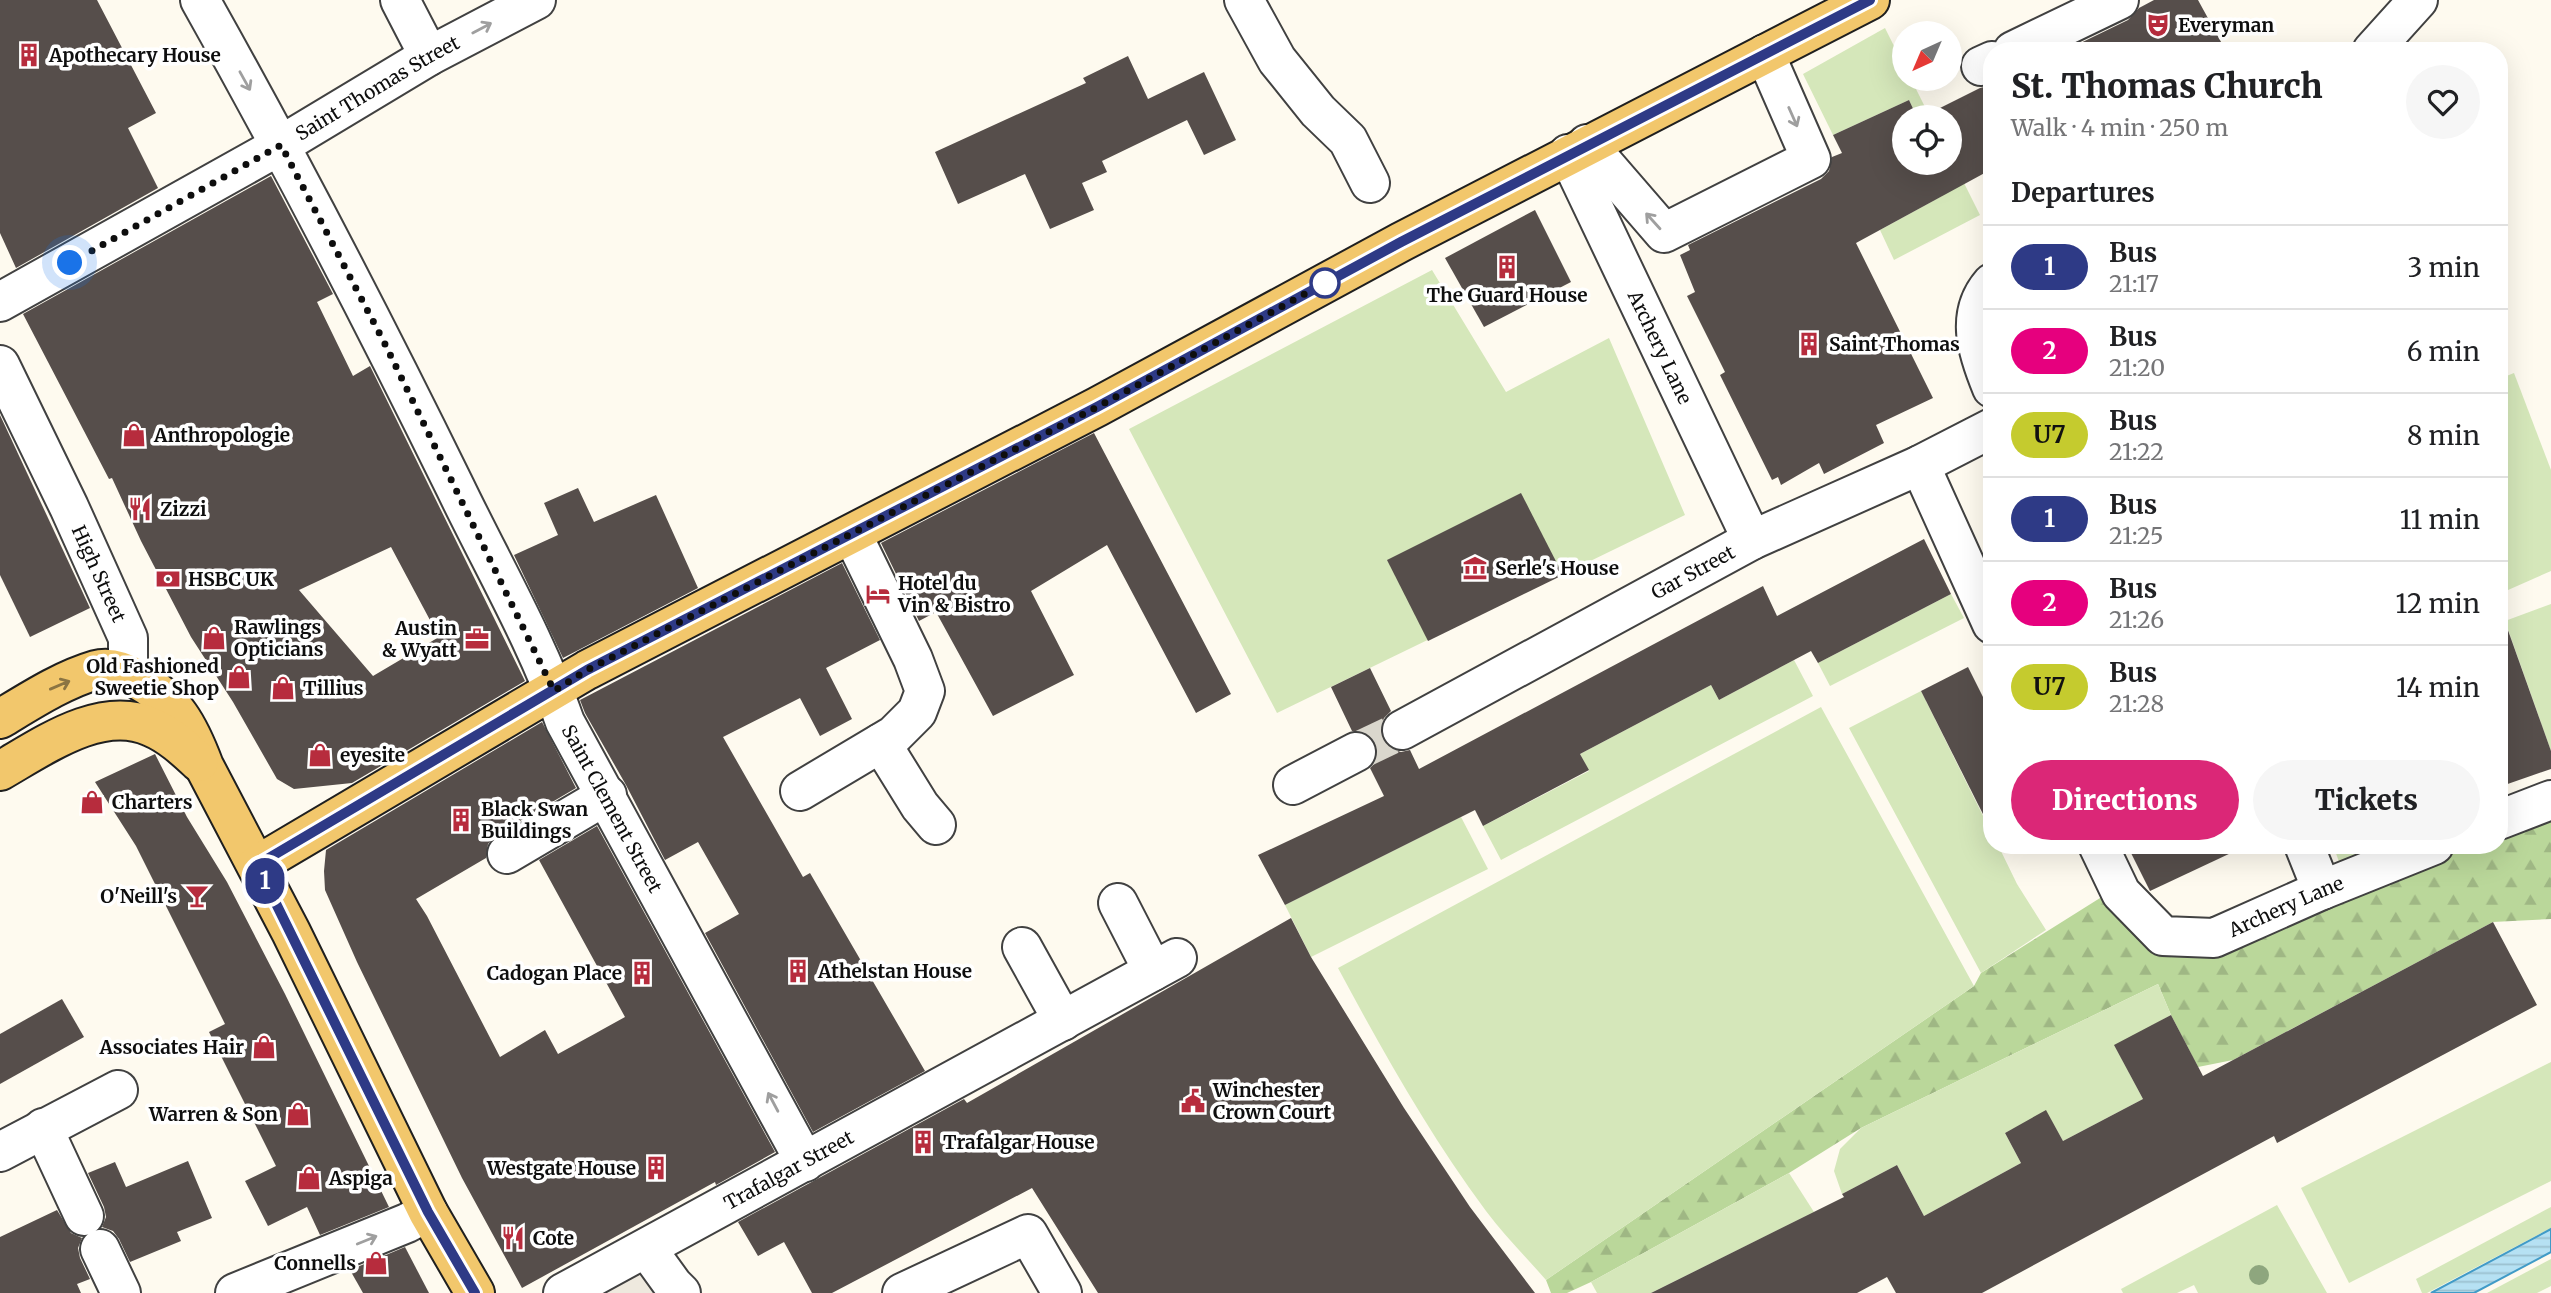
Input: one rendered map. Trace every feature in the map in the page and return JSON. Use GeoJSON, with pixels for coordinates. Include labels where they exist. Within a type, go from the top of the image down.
{"type":"FeatureCollection","features":[{"type":"Feature","properties":{"kind":"main road"},"geometry":{"type":"LineString","coordinates":[[257,865],[587,670],[1097,407],[1577,149],[1870,0]]}},
{"type":"Feature","properties":{"kind":"main road"},"geometry":{"type":"LineString","coordinates":[[0,719],[49,690],[98,669],[128,673],[164,695],[180,714],[428,1212],[475,1293]]}},
{"type":"Feature","properties":{"kind":"main road"},"geometry":{"type":"LineString","coordinates":[[0,771],[70,731],[127,721],[150,726],[176,742],[204,766]]}},
{"type":"Feature","properties":{"kind":"street","name":"Saint Clement Street"},"geometry":{"type":"LineString","coordinates":[[200,0],[281,145],[384,342],[554,691],[565,722],[805,1162]]}},
{"type":"Feature","properties":{"kind":"street"},"geometry":{"type":"LineString","coordinates":[[400,0],[429,56]]}},
{"type":"Feature","properties":{"kind":"street","name":"Saint Thomas Street"},"geometry":{"type":"LineString","coordinates":[[0,302],[281,145],[429,56],[536,0]]}},
{"type":"Feature","properties":{"kind":"street"},"geometry":{"type":"LineString","coordinates":[[1244,0],[1277,60],[1318,111],[1348,140],[1370,183]]}},
{"type":"Feature","properties":{"kind":"street"},"geometry":{"type":"LineString","coordinates":[[2031,42],[2119,0]]}},
{"type":"Feature","properties":{"kind":"street"},"geometry":{"type":"LineString","coordinates":[[2380,42],[2418,0]]}},
{"type":"Feature","properties":{"kind":"street"},"geometry":{"type":"LineString","coordinates":[[1577,149],[1664,233],[1811,159],[1765,54]]}},
{"type":"Feature","properties":{"kind":"street","name":"Archery Lane"},"geometry":{"type":"LineString","coordinates":[[1577,149],[1752,540]]}},
{"type":"Feature","properties":{"kind":"street"},"geometry":{"type":"LineString","coordinates":[[1983,299],[1977,309],[1975,331],[1978,354],[1983,366]]}},
{"type":"Feature","properties":{"kind":"street","name":"High Street"},"geometry":{"type":"LineString","coordinates":[[0,365],[69,507],[128,638],[128,673]]}},
{"type":"Feature","properties":{"kind":"street","name":"Gar Street"},"geometry":{"type":"LineString","coordinates":[[1402,730],[1752,540],[1920,465],[1983,433]]}},
{"type":"Feature","properties":{"kind":"street"},"geometry":{"type":"LineString","coordinates":[[1920,465],[1983,604]]}},
{"type":"Feature","properties":{"kind":"street"},"geometry":{"type":"LineString","coordinates":[[800,792],[894,735],[917,712],[925,691],[913,659],[852,534]]}},
{"type":"Feature","properties":{"kind":"street"},"geometry":{"type":"LineString","coordinates":[[881,743],[920,806],[936,825]]}},
{"type":"Feature","properties":{"kind":"street"},"geometry":{"type":"LineString","coordinates":[[1293,785],[1356,752]]}},
{"type":"Feature","properties":{"kind":"street"},"geometry":{"type":"LineString","coordinates":[[507,855],[607,795]]}},
{"type":"Feature","properties":{"kind":"street"},"geometry":{"type":"LineString","coordinates":[[2508,817],[2551,800]]}},
{"type":"Feature","properties":{"kind":"street","name":"Archery Lane"},"geometry":{"type":"LineString","coordinates":[[2102,854],[2121,893],[2163,936],[2214,938],[2412,854]]}},
{"type":"Feature","properties":{"kind":"street"},"geometry":{"type":"LineString","coordinates":[[2308,854],[2322,890]]}},
{"type":"Feature","properties":{"kind":"street","name":"Trafalgar Street"},"geometry":{"type":"LineString","coordinates":[[564,1293],[1165,965],[1118,903]]}},
{"type":"Feature","properties":{"kind":"street"},"geometry":{"type":"LineString","coordinates":[[1022,947],[1063,1021]]}},
{"type":"Feature","properties":{"kind":"street"},"geometry":{"type":"LineString","coordinates":[[0,1152],[118,1090]]}},
{"type":"Feature","properties":{"kind":"street"},"geometry":{"type":"LineString","coordinates":[[43,1128],[121,1293]]}},
{"type":"Feature","properties":{"kind":"street"},"geometry":{"type":"LineString","coordinates":[[235,1293],[428,1212]]}},
{"type":"Feature","properties":{"kind":"street"},"geometry":{"type":"LineString","coordinates":[[902,1293],[1028,1234],[1062,1293]]}},
{"type":"Feature","properties":{"kind":"street"},"geometry":{"type":"LineString","coordinates":[[647,1250],[681,1293]]}},
{"type":"Feature","properties":{"kind":"green space"},"geometry":{"type":"Polygon","coordinates":[[[1885,28],[1892,42],[1892,91],[1917,91],[1924,105],[1911,105],[1909,100],[1892,105],[1892,108],[1833,135],[1803,74],[1885,28]]]}},
{"type":"Feature","properties":{"kind":"green space"},"geometry":{"type":"Polygon","coordinates":[[[1932,175],[1960,175],[1980,215],[1894,260],[1880,230],[1942,196],[1932,175]]]}},
{"type":"Feature","properties":{"kind":"green space"},"geometry":{"type":"Polygon","coordinates":[[[1432,270],[1506,392],[1609,338],[1685,515],[1277,713],[1129,429],[1432,270]]]}},
{"type":"Feature","properties":{"kind":"green space"},"geometry":{"type":"Polygon","coordinates":[[[2514,373],[2551,470],[2551,571],[2508,590],[2508,375],[2514,373]]]}},
{"type":"Feature","properties":{"kind":"green space"},"geometry":{"type":"Polygon","coordinates":[[[1951,594],[1964,618],[1830,686],[1818,663],[1951,594]]]}},
{"type":"Feature","properties":{"kind":"green space"},"geometry":{"type":"Polygon","coordinates":[[[2551,604],[2551,751],[2508,629],[2508,620],[2551,604]]]}},
{"type":"Feature","properties":{"kind":"green space"},"geometry":{"type":"Polygon","coordinates":[[[1794,660],[1813,696],[1501,860],[1483,826],[1589,771],[1580,754],[1711,685],[1719,700],[1794,660]]]}},
{"type":"Feature","properties":{"kind":"green space"},"geometry":{"type":"Polygon","coordinates":[[[1921,691],[1983,816],[1983,854],[2002,854],[2017,884],[2046,930],[1981,973],[1849,728],[1921,691]]]}},
{"type":"Feature","properties":{"kind":"green space"},"geometry":{"type":"Polygon","coordinates":[[[1821,707],[1974,986],[1546,1280],[1493,1220],[1445,1152],[1338,968],[1821,707]]]}},
{"type":"Feature","properties":{"kind":"green space"},"geometry":{"type":"Polygon","coordinates":[[[2551,808],[2551,919],[2493,922],[2233,1060],[2198,1067],[2158,984],[1861,1128],[1789,1173],[1591,1282],[1567,1293],[1551,1293],[1546,1280],[1974,986],[1981,973],[2108,893],[2157,946],[2324,897],[2433,854],[2508,854],[2508,825],[2551,808]]]}},
{"type":"Feature","properties":{"kind":"green space"},"geometry":{"type":"Polygon","coordinates":[[[1461,817],[1488,869],[1311,957],[1285,905],[1461,817]]]}},
{"type":"Feature","properties":{"kind":"green space"},"geometry":{"type":"Polygon","coordinates":[[[2336,854],[2388,854],[2343,873],[2336,854]]]}},
{"type":"Feature","properties":{"kind":"green space"},"geometry":{"type":"Polygon","coordinates":[[[2158,984],[2171,1015],[2115,1046],[2143,1099],[2063,1141],[2046,1111],[2005,1133],[2021,1163],[1924,1216],[1897,1165],[1842,1194],[1834,1171],[1840,1149],[1861,1128],[2158,984]]]}},
{"type":"Feature","properties":{"kind":"green space"},"geometry":{"type":"Polygon","coordinates":[[[2551,1062],[2551,1181],[2349,1283],[2301,1188],[2551,1062]]]}},
{"type":"Feature","properties":{"kind":"green space"},"geometry":{"type":"Polygon","coordinates":[[[1789,1173],[1814,1212],[1651,1293],[1597,1293],[1591,1282],[1789,1173]]]}},
{"type":"Feature","properties":{"kind":"green space"},"geometry":{"type":"Polygon","coordinates":[[[2277,1205],[2327,1293],[2198,1293],[2194,1285],[2177,1293],[2123,1293],[2121,1289],[2277,1205]]]}},
{"type":"Feature","properties":{"kind":"green space"},"geometry":{"type":"Polygon","coordinates":[[[2551,1207],[2551,1228],[2427,1293],[2422,1293],[2416,1279],[2551,1207]]]}},
{"type":"Feature","properties":{"kind":"green space"},"geometry":{"type":"Polygon","coordinates":[[[2551,1259],[2551,1286],[2537,1293],[2487,1293],[2551,1259]]]}},
{"type":"Feature","properties":{"kind":"shaded area"},"geometry":{"type":"Polygon","coordinates":[[[645,1255],[675,1293],[573,1293],[645,1255]]]}},
{"type":"Feature","properties":{"kind":"water"},"geometry":{"type":"Polygon","coordinates":[[[2551,1229],[2551,1252],[2474,1293],[2431,1293],[2551,1229]]]}},
{"type":"Feature","properties":{"kind":"building"},"geometry":{"type":"Polygon","coordinates":[[[0,0],[97,0],[156,113],[128,128],[158,188],[16,268],[0,233],[0,0]]]}},
{"type":"Feature","properties":{"kind":"building","name":"Everyman"},"geometry":{"type":"Polygon","coordinates":[[[2154,0],[2198,0],[2221,42],[2083,42],[2128,20],[2139,8],[2154,0]]]}},
{"type":"Feature","properties":{"kind":"building"},"geometry":{"type":"Polygon","coordinates":[[[1128,56],[1148,99],[1204,72],[1236,140],[1204,155],[1187,120],[1102,161],[1107,172],[1082,183],[1094,210],[1050,229],[1025,174],[958,204],[935,152],[1086,83],[1083,78],[1128,56]]]}},
{"type":"Feature","properties":{"kind":"building","name":"Saint Thomas"},"geometry":{"type":"Polygon","coordinates":[[[1983,87],[1983,174],[1856,243],[1933,398],[1876,425],[1884,443],[1824,474],[1819,463],[1781,485],[1778,477],[1772,480],[1720,375],[1725,372],[1687,296],[1695,292],[1680,255],[1690,250],[1688,245],[1821,179],[1829,171],[1832,157],[1842,153],[1833,135],[1892,108],[1892,175],[1962,175],[1962,105],[1946,105],[1983,87]]]}},
{"type":"Feature","properties":{"kind":"building","name":"Saint Thomas"},"geometry":{"type":"Polygon","coordinates":[[[1909,100],[1911,105],[1898,105],[1909,100]]]}},
{"type":"Feature","properties":{"kind":"building"},"geometry":{"type":"Polygon","coordinates":[[[271,176],[333,294],[317,302],[353,376],[370,366],[525,681],[352,783],[294,789],[277,779],[233,702],[191,637],[112,478],[109,479],[23,314],[271,176]],[[391,547],[299,590],[373,676],[439,637],[391,547]]]}},
{"type":"Feature","properties":{"kind":"building","name":"The Guard House"},"geometry":{"type":"Polygon","coordinates":[[[1535,210],[1571,282],[1484,327],[1445,258],[1535,210]]]}},
{"type":"Feature","properties":{"kind":"building"},"geometry":{"type":"Polygon","coordinates":[[[0,415],[90,608],[30,637],[0,575],[0,415]]]}},
{"type":"Feature","properties":{"kind":"building"},"geometry":{"type":"Polygon","coordinates":[[[1094,433],[1231,694],[1196,713],[1107,545],[1031,591],[1074,675],[993,716],[936,612],[919,621],[881,543],[1094,433]]]}},
{"type":"Feature","properties":{"kind":"building"},"geometry":{"type":"Polygon","coordinates":[[[578,488],[594,522],[656,495],[698,588],[563,658],[514,555],[558,535],[544,503],[578,488]]]}},
{"type":"Feature","properties":{"kind":"building","name":"Serle's House"},"geometry":{"type":"Polygon","coordinates":[[[1521,493],[1563,575],[1428,641],[1387,560],[1521,493]]]}},
{"type":"Feature","properties":{"kind":"building"},"geometry":{"type":"Polygon","coordinates":[[[1924,539],[1951,594],[1818,663],[1811,651],[1719,700],[1711,685],[1580,754],[1589,770],[1483,826],[1475,810],[1285,905],[1258,855],[1384,796],[1370,768],[1378,754],[1376,742],[1367,733],[1352,731],[1331,687],[1370,668],[1391,711],[1384,718],[1380,729],[1383,740],[1391,749],[1401,752],[1410,750],[1419,769],[1763,586],[1777,616],[1924,539]]]}},
{"type":"Feature","properties":{"kind":"building"},"geometry":{"type":"Polygon","coordinates":[[[842,563],[880,640],[826,668],[852,719],[820,736],[800,698],[723,737],[803,877],[810,873],[925,1071],[813,1132],[705,933],[739,914],[698,842],[665,860],[580,700],[842,563]]]}},
{"type":"Feature","properties":{"kind":"building"},"geometry":{"type":"Polygon","coordinates":[[[2508,630],[2551,751],[2551,769],[2508,784],[2508,630]]]}},
{"type":"Feature","properties":{"kind":"building"},"geometry":{"type":"Polygon","coordinates":[[[1968,667],[1983,697],[1983,814],[1921,691],[1968,667]]]}},
{"type":"Feature","properties":{"kind":"building"},"geometry":{"type":"Polygon","coordinates":[[[542,722],[576,788],[496,835],[488,844],[486,858],[416,899],[500,1057],[545,1030],[558,1054],[625,1017],[539,860],[597,826],[775,1152],[522,1288],[462,1178],[357,962],[325,890],[324,871],[326,850],[542,722]]]}},
{"type":"Feature","properties":{"kind":"building"},"geometry":{"type":"Polygon","coordinates":[[[155,754],[187,817],[227,882],[285,994],[389,1207],[320,1235],[307,1207],[268,1226],[245,1181],[276,1166],[209,1032],[225,1024],[136,846],[95,782],[155,754]]]}},
{"type":"Feature","properties":{"kind":"building"},"geometry":{"type":"Polygon","coordinates":[[[2132,854],[2229,854],[2150,891],[2132,854]]]}},
{"type":"Feature","properties":{"kind":"building","name":"Winchester Crown Court"},"geometry":{"type":"Polygon","coordinates":[[[1291,918],[1311,957],[1404,1108],[1470,1207],[1535,1293],[1098,1293],[1032,1188],[832,1293],[812,1293],[784,1242],[758,1256],[738,1222],[964,1099],[967,1103],[1291,918]]]}},
{"type":"Feature","properties":{"kind":"building"},"geometry":{"type":"Polygon","coordinates":[[[2493,922],[2537,1005],[2277,1143],[2274,1136],[1982,1293],[1896,1293],[1887,1277],[1857,1293],[1651,1293],[1844,1197],[1842,1194],[1897,1165],[1924,1216],[2021,1163],[2005,1133],[2046,1110],[2063,1141],[2143,1099],[2114,1045],[2171,1015],[2203,1076],[2493,922]]]}},
{"type":"Feature","properties":{"kind":"building"},"geometry":{"type":"Polygon","coordinates":[[[62,999],[84,1037],[0,1084],[0,1034],[62,999]]]}},
{"type":"Feature","properties":{"kind":"building"},"geometry":{"type":"Polygon","coordinates":[[[188,1161],[212,1218],[177,1232],[181,1241],[130,1262],[113,1231],[102,1227],[106,1217],[104,1207],[88,1173],[115,1162],[126,1187],[188,1161]]]}},
{"type":"Feature","properties":{"kind":"building"},"geometry":{"type":"Polygon","coordinates":[[[57,1210],[71,1233],[82,1238],[78,1248],[90,1279],[77,1284],[81,1293],[0,1293],[0,1237],[57,1210]]]}},
{"type":"Feature","properties":{"kind":"building","name":"Connells"},"geometry":{"type":"Polygon","coordinates":[[[405,1247],[429,1293],[363,1293],[350,1270],[405,1247]]]}},
{"type":"Feature","properties":{"kind":"tunnel"},"geometry":{"type":"LineString","coordinates":[[1356,752],[1402,730]]}},
{"type":"Feature","properties":{"kind":"bus line","name":"1"},"geometry":{"type":"LineString","coordinates":[[475,1293],[428,1212],[257,865],[587,670],[1097,407],[1587,144],[1870,0]]}},
{"type":"Feature","properties":{"kind":"place","name":"Everyman"},"geometry":{"type":"Point","coordinates":[2158,25]}},
{"type":"Feature","properties":{"kind":"place","name":"Apothecary House"},"geometry":{"type":"Point","coordinates":[29,55]}},
{"type":"Feature","properties":{"kind":"place","name":"The Guard House"},"geometry":{"type":"Point","coordinates":[1507,267]}},
{"type":"Feature","properties":{"kind":"place","name":"Saint Thomas"},"geometry":{"type":"Point","coordinates":[1809,344]}},
{"type":"Feature","properties":{"kind":"place","name":"Anthropologie"},"geometry":{"type":"Point","coordinates":[134,435]}},
{"type":"Feature","properties":{"kind":"place","name":"Zizzi"},"geometry":{"type":"Point","coordinates":[140,509]}},
{"type":"Feature","properties":{"kind":"place","name":"Serle's House"},"geometry":{"type":"Point","coordinates":[1475,568]}},
{"type":"Feature","properties":{"kind":"place","name":"HSBC UK"},"geometry":{"type":"Point","coordinates":[168,579]}},
{"type":"Feature","properties":{"kind":"place","name":"Hotel du Vin & Bistro"},"geometry":{"type":"Point","coordinates":[878,594]}},
{"type":"Feature","properties":{"kind":"place","name":"Rawlings Opticians"},"geometry":{"type":"Point","coordinates":[214,638]}},
{"type":"Feature","properties":{"kind":"place","name":"Austin & Wyatt"},"geometry":{"type":"Point","coordinates":[477,639]}},
{"type":"Feature","properties":{"kind":"place","name":"Old Fashioned Sweetie Shop"},"geometry":{"type":"Point","coordinates":[239,677]}},
{"type":"Feature","properties":{"kind":"place","name":"Tillius"},"geometry":{"type":"Point","coordinates":[283,688]}},
{"type":"Feature","properties":{"kind":"place","name":"eyesite"},"geometry":{"type":"Point","coordinates":[320,755]}},
{"type":"Feature","properties":{"kind":"place","name":"Charters"},"geometry":{"type":"Point","coordinates":[92,802]}},
{"type":"Feature","properties":{"kind":"place","name":"Black Swan Buildings"},"geometry":{"type":"Point","coordinates":[461,820]}},
{"type":"Feature","properties":{"kind":"place","name":"O'Neill's"},"geometry":{"type":"Point","coordinates":[197,896]}},
{"type":"Feature","properties":{"kind":"place","name":"Athelstan House"},"geometry":{"type":"Point","coordinates":[798,971]}},
{"type":"Feature","properties":{"kind":"place","name":"Cadogan Place"},"geometry":{"type":"Point","coordinates":[642,973]}},
{"type":"Feature","properties":{"kind":"place","name":"Associates Hair"},"geometry":{"type":"Point","coordinates":[264,1047]}},
{"type":"Feature","properties":{"kind":"place","name":"Winchester Crown Court"},"geometry":{"type":"Point","coordinates":[1193,1101]}},
{"type":"Feature","properties":{"kind":"place","name":"Warren & Son"},"geometry":{"type":"Point","coordinates":[298,1114]}},
{"type":"Feature","properties":{"kind":"place","name":"Trafalgar House"},"geometry":{"type":"Point","coordinates":[923,1142]}},
{"type":"Feature","properties":{"kind":"place","name":"Westgate House"},"geometry":{"type":"Point","coordinates":[656,1168]}},
{"type":"Feature","properties":{"kind":"place","name":"Aspiga"},"geometry":{"type":"Point","coordinates":[309,1178]}},
{"type":"Feature","properties":{"kind":"place","name":"Cote"},"geometry":{"type":"Point","coordinates":[513,1238]}},
{"type":"Feature","properties":{"kind":"place","name":"Connells"},"geometry":{"type":"Point","coordinates":[376,1263]}},
{"type":"Feature","properties":{"kind":"route"},"geometry":{"type":"LineString","coordinates":[[70,263],[281,145],[384,342],[554,691],[587,670],[1097,407],[1325,283]]}}]}
